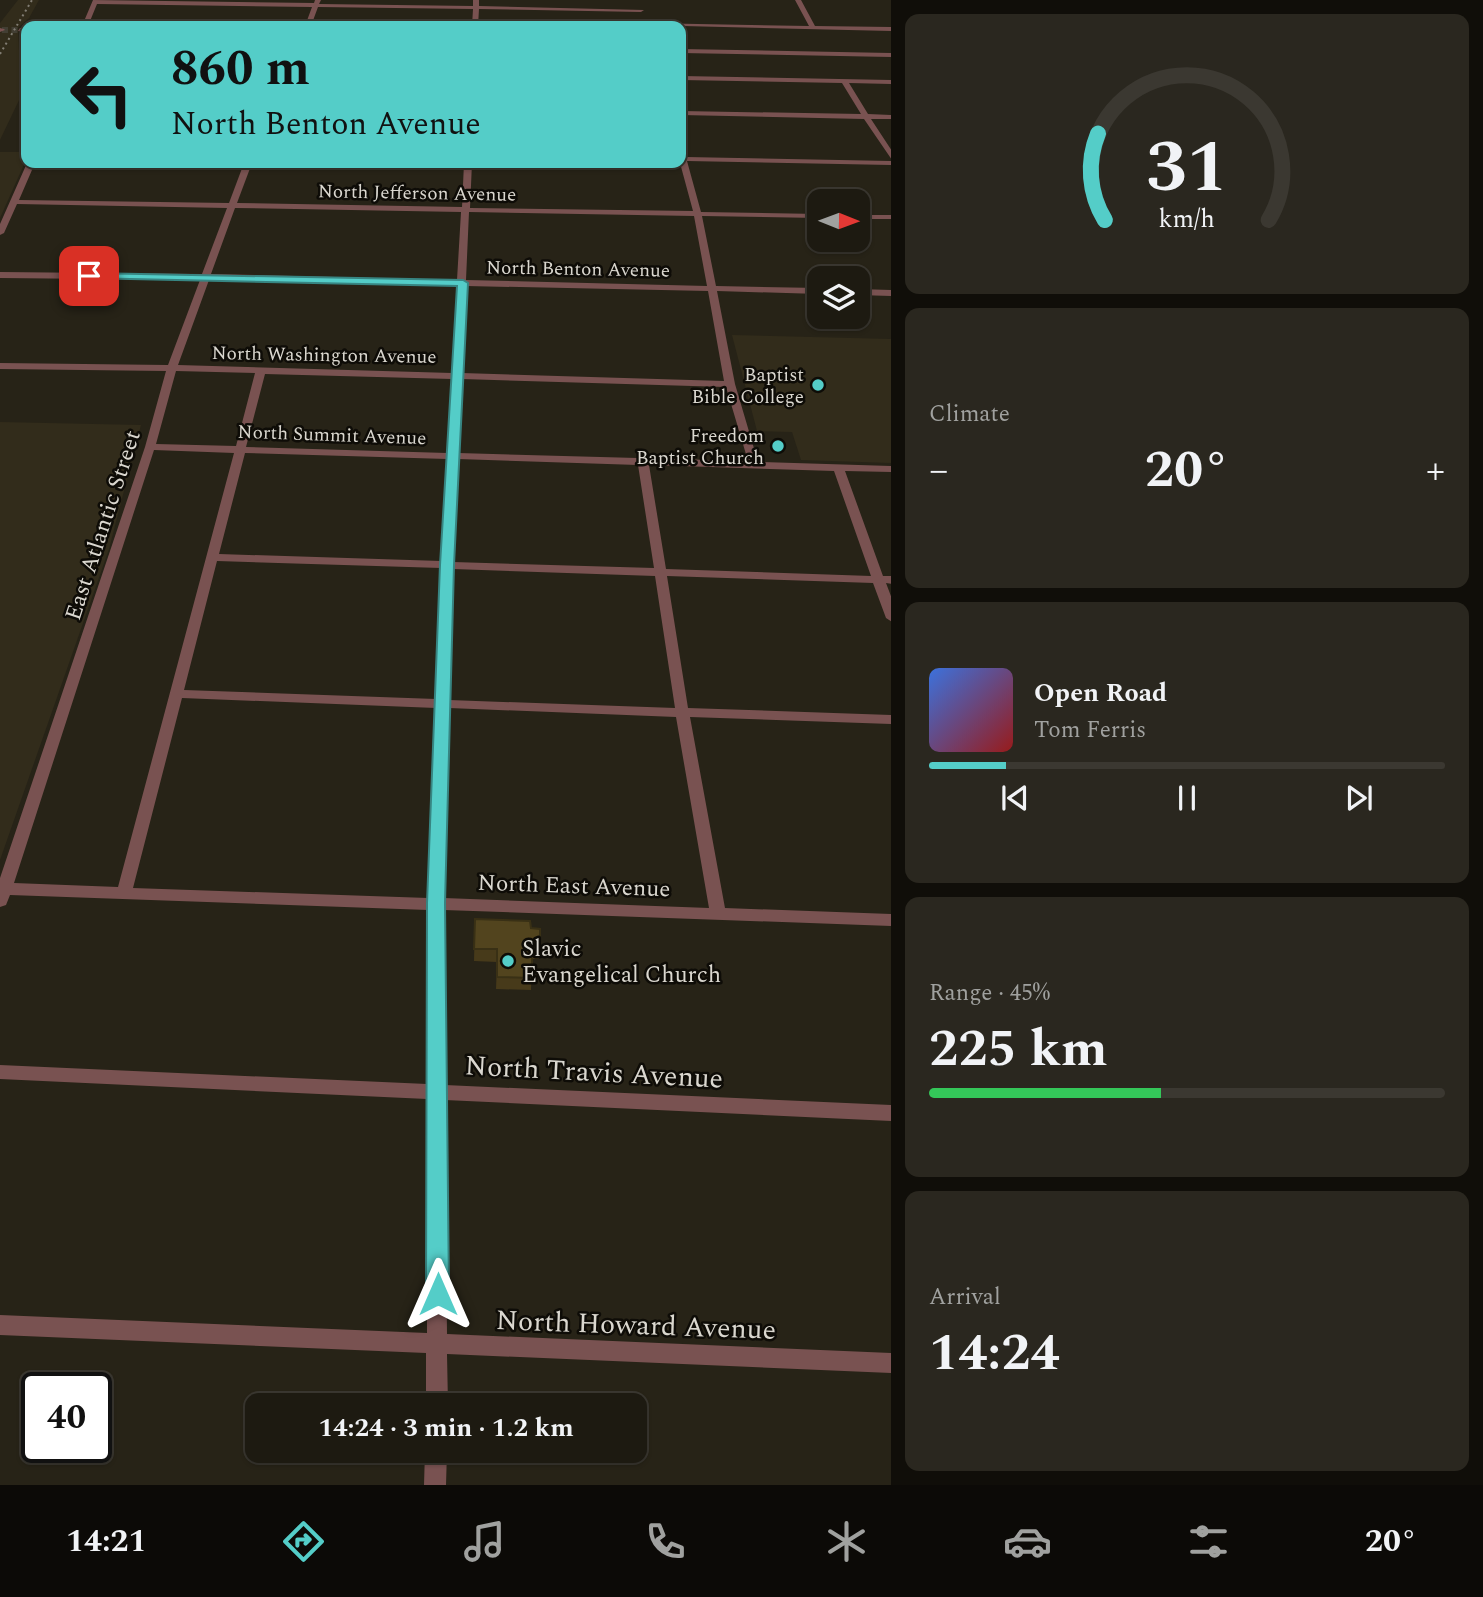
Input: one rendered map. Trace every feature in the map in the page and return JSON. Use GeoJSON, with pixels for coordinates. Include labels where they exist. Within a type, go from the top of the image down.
{"type":"FeatureCollection","features":[{"type":"Feature","properties":{"kind":"street"},"geometry":{"type":"LineString","coordinates":[[639,0],[644,21]]}},
{"type":"Feature","properties":{"kind":"street"},"geometry":{"type":"LineString","coordinates":[[798,0],[813,28]]}},
{"type":"Feature","properties":{"kind":"street"},"geometry":{"type":"LineString","coordinates":[[87,21],[96,1],[475,4],[641,10]]}},
{"type":"Feature","properties":{"kind":"street"},"geometry":{"type":"LineString","coordinates":[[309,21],[317,3]]}},
{"type":"Feature","properties":{"kind":"street"},"geometry":{"type":"LineString","coordinates":[[686,26],[891,29]]}},
{"type":"Feature","properties":{"kind":"street"},"geometry":{"type":"LineString","coordinates":[[686,51],[891,55]]}},
{"type":"Feature","properties":{"kind":"street"},"geometry":{"type":"LineString","coordinates":[[686,78],[891,82]]}},
{"type":"Feature","properties":{"kind":"street"},"geometry":{"type":"LineString","coordinates":[[686,157],[891,160],[844,81]]}},
{"type":"Feature","properties":{"kind":"street"},"geometry":{"type":"LineString","coordinates":[[686,113],[891,117]]}},
{"type":"Feature","properties":{"kind":"street"},"geometry":{"type":"LineString","coordinates":[[0,233],[29,168]]}},
{"type":"Feature","properties":{"kind":"street","name":"East Atlantic Street"},"geometry":{"type":"LineString","coordinates":[[2,895],[150,447],[172,368],[246,168]]}},
{"type":"Feature","properties":{"kind":"street"},"geometry":{"type":"LineString","coordinates":[[437,1393],[436,903],[447,565],[468,168]]}},
{"type":"Feature","properties":{"kind":"street"},"geometry":{"type":"LineString","coordinates":[[684,168],[697,213],[730,384],[754,465]]}},
{"type":"Feature","properties":{"kind":"street","name":"North Jefferson Avenue"},"geometry":{"type":"LineString","coordinates":[[15,202],[232,203],[807,216]]}},
{"type":"Feature","properties":{"kind":"street"},"geometry":{"type":"LineString","coordinates":[[870,217],[891,217]]}},
{"type":"Feature","properties":{"kind":"street","name":"North Benton Avenue"},"geometry":{"type":"LineString","coordinates":[[0,275],[807,291]]}},
{"type":"Feature","properties":{"kind":"street"},"geometry":{"type":"LineString","coordinates":[[870,292],[891,293]]}},
{"type":"Feature","properties":{"kind":"street","name":"North Washington Avenue"},"geometry":{"type":"LineString","coordinates":[[0,366],[261,370],[730,384]]}},
{"type":"Feature","properties":{"kind":"street"},"geometry":{"type":"LineString","coordinates":[[124,893],[261,370]]}},
{"type":"Feature","properties":{"kind":"street","name":"North Summit Avenue"},"geometry":{"type":"LineString","coordinates":[[150,447],[891,469]]}},
{"type":"Feature","properties":{"kind":"street"},"geometry":{"type":"LineString","coordinates":[[643,462],[682,712],[718,913]]}},
{"type":"Feature","properties":{"kind":"street"},"geometry":{"type":"LineString","coordinates":[[838,467],[885,580],[891,618]]}},
{"type":"Feature","properties":{"kind":"street"},"geometry":{"type":"LineString","coordinates":[[212,557],[885,580]]}},
{"type":"Feature","properties":{"kind":"street"},"geometry":{"type":"LineString","coordinates":[[177,694],[891,720]]}},
{"type":"Feature","properties":{"kind":"street","name":"North East Avenue"},"geometry":{"type":"LineString","coordinates":[[2,895],[124,893],[891,920]]}},
{"type":"Feature","properties":{"kind":"street","name":"North Travis Avenue"},"geometry":{"type":"LineString","coordinates":[[0,1072],[891,1113]]}},
{"type":"Feature","properties":{"kind":"street","name":"North Howard Avenue"},"geometry":{"type":"LineString","coordinates":[[0,1325],[891,1363]]}},
{"type":"Feature","properties":{"kind":"street"},"geometry":{"type":"LineString","coordinates":[[435,1485],[436,1463]]}},
{"type":"Feature","properties":{"kind":"shaded area"},"geometry":{"type":"Polygon","coordinates":[[[18,0],[39,0],[29,18],[21,21],[18,28],[21,96],[0,140],[0,33],[5,28],[0,28],[0,23],[18,0]]]}},
{"type":"Feature","properties":{"kind":"shaded area"},"geometry":{"type":"Polygon","coordinates":[[[0,152],[21,152],[22,168],[0,218],[0,152]]]}},
{"type":"Feature","properties":{"kind":"shaded area","name":"Baptist Bible College"},"geometry":{"type":"Polygon","coordinates":[[[732,335],[891,339],[891,463],[801,460],[792,432],[757,431],[732,335]]]}},
{"type":"Feature","properties":{"kind":"shaded area"},"geometry":{"type":"Polygon","coordinates":[[[0,422],[141,425],[109,549],[0,860],[0,422]]]}},
{"type":"Feature","properties":{"kind":"building","name":"Slavic Evangelical Church"},"geometry":{"type":"Polygon","coordinates":[[[475,919],[530,921],[531,928],[540,929],[540,947],[532,946],[532,978],[497,977],[497,949],[474,949],[475,919]]]}},
{"type":"Feature","properties":{"kind":"tunnel"},"geometry":{"type":"LineString","coordinates":[[2,30],[20,30]]}},
{"type":"Feature","properties":{"kind":"railway"},"geometry":{"type":"LineString","coordinates":[[0,54],[32,0]]}},
{"type":"Feature","properties":{"kind":"place","name":"Baptist Bible College"},"geometry":{"type":"Point","coordinates":[818,385]}},
{"type":"Feature","properties":{"kind":"place","name":"Freedom Baptist Church"},"geometry":{"type":"Point","coordinates":[778,446]}},
{"type":"Feature","properties":{"kind":"place","name":"Slavic Evangelical Church"},"geometry":{"type":"Point","coordinates":[508,961]}},
{"type":"Feature","properties":{"kind":"route"},"geometry":{"type":"LineString","coordinates":[[89,276],[463,283],[447,565],[436,903],[438,1294]]}}]}
